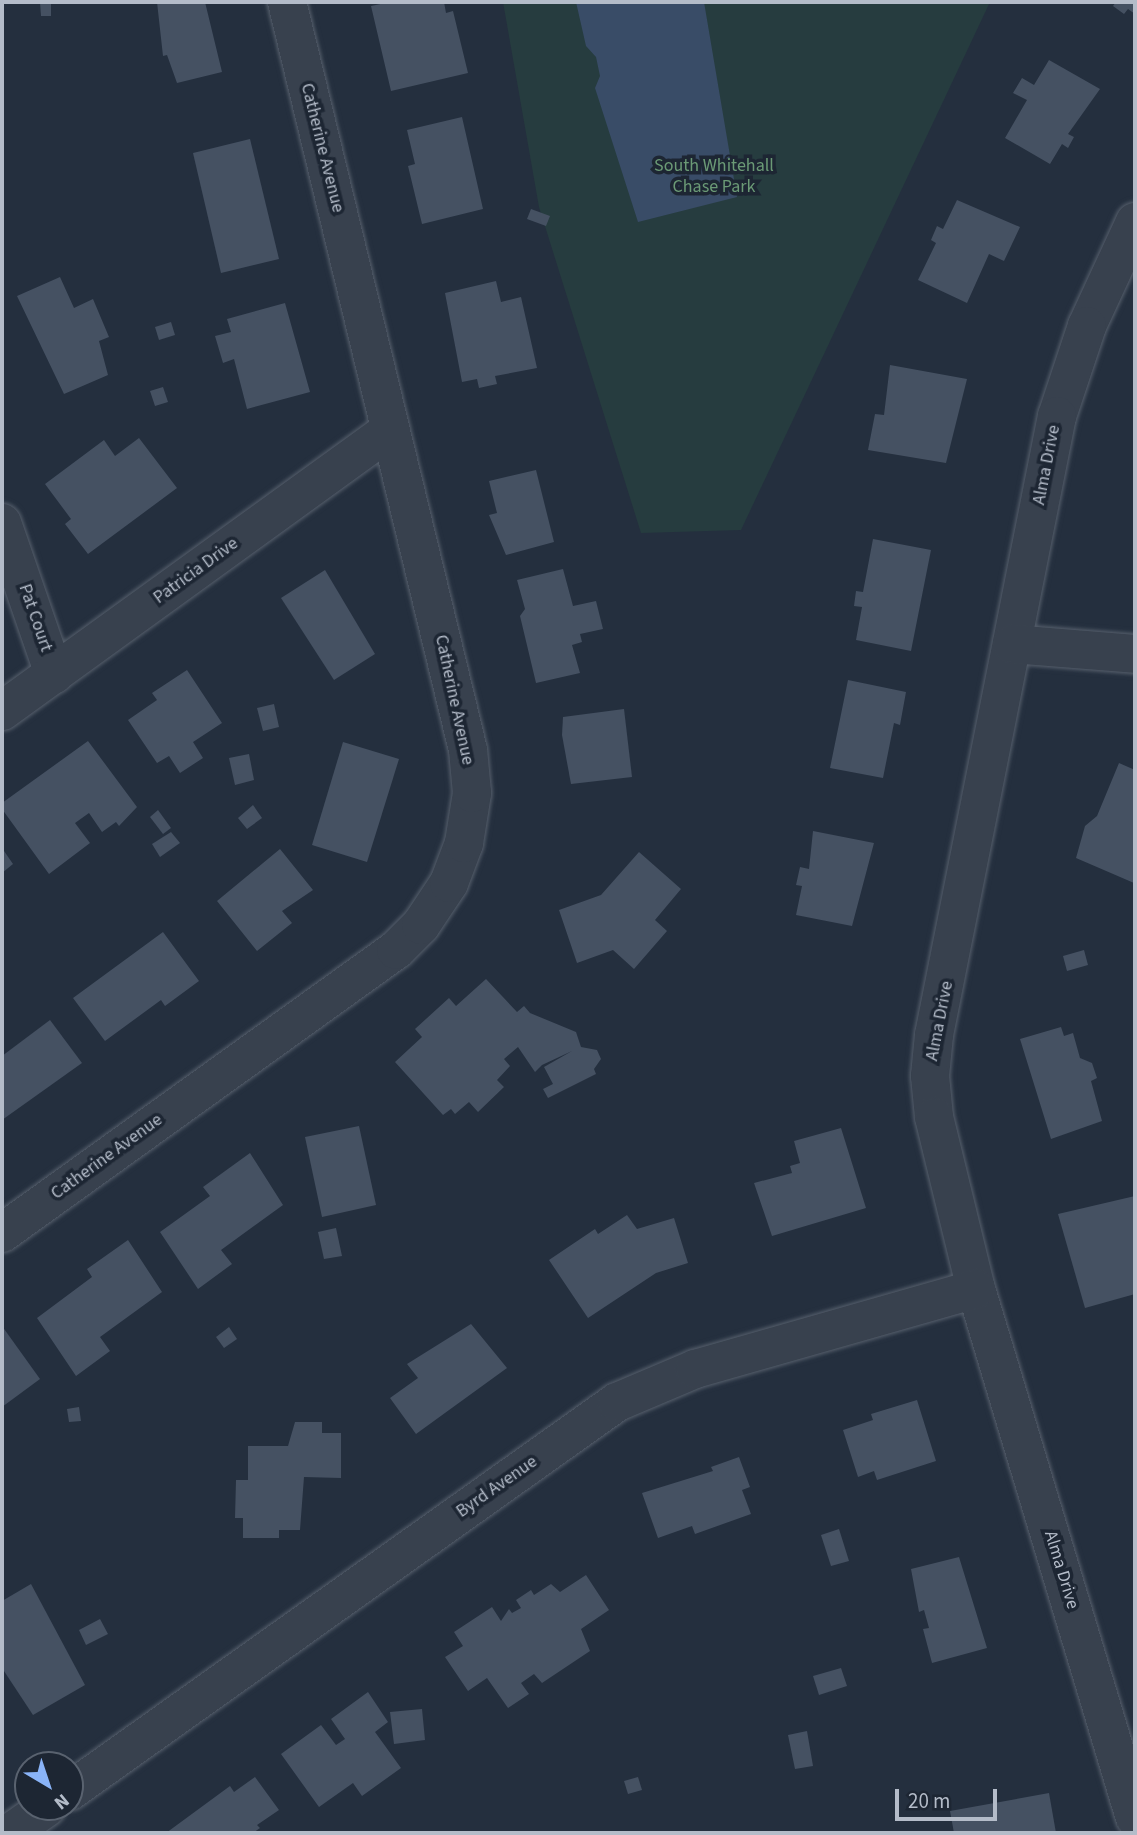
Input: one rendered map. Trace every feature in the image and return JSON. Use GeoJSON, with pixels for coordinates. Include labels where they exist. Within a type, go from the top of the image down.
{"type":"FeatureCollection","features":[{"type":"Feature","properties":{"kind":"street","name":"Catherine Avenue"},"geometry":{"type":"LineString","coordinates":[[2,1233],[396,950],[421,925],[449,883],[464,843],[472,793],[468,750],[287,2]]}},
{"type":"Feature","properties":{"kind":"street","name":"Alma Drive"},"geometry":{"type":"LineString","coordinates":[[1135,222],[1087,326],[1057,416],[934,1035],[930,1076],[934,1117],[976,1289],[1135,1818]]}},
{"type":"Feature","properties":{"kind":"street","name":"Patricia Drive"},"geometry":{"type":"LineString","coordinates":[[2,711],[390,430]]}},
{"type":"Feature","properties":{"kind":"street","name":"Pat Court"},"geometry":{"type":"LineString","coordinates":[[2,523],[54,674]]}},
{"type":"Feature","properties":{"kind":"street"},"geometry":{"type":"LineString","coordinates":[[1012,644],[1135,654]]}},
{"type":"Feature","properties":{"kind":"street","name":"Byrd Avenue"},"geometry":{"type":"LineString","coordinates":[[84,1781],[617,1402],[695,1369],[976,1289]]}},
{"type":"Feature","properties":{"kind":"street"},"geometry":{"type":"LineString","coordinates":[[10,1833],[27,1821]]}},
{"type":"Feature","properties":{"kind":"green space","name":"South Whitehall Chase Park"},"geometry":{"type":"Polygon","coordinates":[[[503,2],[990,2],[741,530],[641,533],[539,207],[503,2]]]}},
{"type":"Feature","properties":{"kind":"water"},"geometry":{"type":"Polygon","coordinates":[[[576,2],[704,2],[737,197],[638,222],[595,88],[600,76],[596,57],[586,46],[576,2]]]}},
{"type":"Feature","properties":{"kind":"building"},"geometry":{"type":"Polygon","coordinates":[[[40,2],[51,2],[51,16],[41,16],[40,2]]]}},
{"type":"Feature","properties":{"kind":"building"},"geometry":{"type":"Polygon","coordinates":[[[157,2],[205,2],[222,72],[177,83],[167,55],[163,56],[157,2]]]}},
{"type":"Feature","properties":{"kind":"building"},"geometry":{"type":"Polygon","coordinates":[[[390,2],[444,2],[446,13],[453,11],[468,73],[391,91],[371,6],[390,2]]]}},
{"type":"Feature","properties":{"kind":"building"},"geometry":{"type":"Polygon","coordinates":[[[1116,2],[1135,2],[1135,14],[1128,9],[1124,14],[1113,6],[1116,2]]]}},
{"type":"Feature","properties":{"kind":"building"},"geometry":{"type":"Polygon","coordinates":[[[1049,60],[1100,89],[1068,134],[1074,137],[1068,148],[1062,144],[1050,164],[1005,138],[1027,100],[1013,93],[1022,78],[1034,85],[1049,60]]]}},
{"type":"Feature","properties":{"kind":"building"},"geometry":{"type":"Polygon","coordinates":[[[462,117],[483,209],[422,224],[408,166],[415,164],[407,130],[462,117]]]}},
{"type":"Feature","properties":{"kind":"building"},"geometry":{"type":"Polygon","coordinates":[[[250,139],[279,259],[221,273],[193,153],[250,139]]]}},
{"type":"Feature","properties":{"kind":"building"},"geometry":{"type":"Polygon","coordinates":[[[957,200],[1020,227],[1004,261],[989,254],[967,303],[918,280],[936,243],[931,240],[937,226],[943,229],[957,200]]]}},
{"type":"Feature","properties":{"kind":"building"},"geometry":{"type":"Polygon","coordinates":[[[531,209],[550,216],[546,226],[527,219],[531,209]]]}},
{"type":"Feature","properties":{"kind":"building"},"geometry":{"type":"Polygon","coordinates":[[[60,277],[74,308],[93,299],[109,337],[99,341],[108,375],[64,394],[17,296],[60,277]]]}},
{"type":"Feature","properties":{"kind":"building"},"geometry":{"type":"Polygon","coordinates":[[[496,281],[501,302],[521,297],[537,368],[495,376],[497,384],[479,388],[477,379],[462,382],[445,293],[496,281]]]}},
{"type":"Feature","properties":{"kind":"building"},"geometry":{"type":"Polygon","coordinates":[[[285,303],[310,392],[247,409],[234,359],[223,363],[215,336],[231,332],[227,319],[285,303]]]}},
{"type":"Feature","properties":{"kind":"building"},"geometry":{"type":"Polygon","coordinates":[[[171,322],[175,335],[159,340],[155,327],[171,322]]]}},
{"type":"Feature","properties":{"kind":"building"},"geometry":{"type":"Polygon","coordinates":[[[890,365],[967,379],[946,463],[868,450],[875,414],[884,415],[890,365]]]}},
{"type":"Feature","properties":{"kind":"building"},"geometry":{"type":"Polygon","coordinates":[[[163,387],[168,402],[155,406],[150,391],[163,387]]]}},
{"type":"Feature","properties":{"kind":"building"},"geometry":{"type":"Polygon","coordinates":[[[139,438],[177,488],[88,554],[65,524],[71,519],[45,484],[104,440],[115,456],[139,438]]]}},
{"type":"Feature","properties":{"kind":"building"},"geometry":{"type":"Polygon","coordinates":[[[536,470],[554,542],[506,555],[489,515],[497,513],[489,481],[536,470]]]}},
{"type":"Feature","properties":{"kind":"building"},"geometry":{"type":"Polygon","coordinates":[[[873,539],[931,550],[911,651],[856,640],[862,607],[854,606],[856,591],[863,592],[873,539]]]}},
{"type":"Feature","properties":{"kind":"building"},"geometry":{"type":"Polygon","coordinates":[[[563,569],[573,606],[596,601],[603,629],[580,634],[582,642],[572,645],[580,673],[536,683],[520,616],[525,609],[517,580],[563,569]]]}},
{"type":"Feature","properties":{"kind":"building"},"geometry":{"type":"Polygon","coordinates":[[[325,570],[375,654],[334,680],[281,598],[325,570]]]}},
{"type":"Feature","properties":{"kind":"building"},"geometry":{"type":"Polygon","coordinates":[[[187,670],[222,723],[193,742],[203,758],[180,773],[169,756],[157,763],[128,720],[157,700],[152,693],[187,670]]]}},
{"type":"Feature","properties":{"kind":"building"},"geometry":{"type":"Polygon","coordinates":[[[848,680],[906,692],[900,725],[894,723],[883,778],[830,768],[848,680]]]}},
{"type":"Feature","properties":{"kind":"building"},"geometry":{"type":"Polygon","coordinates":[[[274,704],[279,727],[263,731],[257,708],[274,704]]]}},
{"type":"Feature","properties":{"kind":"building"},"geometry":{"type":"Polygon","coordinates":[[[624,709],[632,777],[571,784],[562,735],[563,717],[624,709]]]}},
{"type":"Feature","properties":{"kind":"building"},"geometry":{"type":"Polygon","coordinates":[[[88,741],[137,807],[119,826],[116,822],[102,832],[89,813],[75,823],[90,843],[49,874],[2,809],[2,803],[88,741]]]}},
{"type":"Feature","properties":{"kind":"building"},"geometry":{"type":"Polygon","coordinates":[[[343,742],[399,759],[367,862],[312,845],[343,742]]]}},
{"type":"Feature","properties":{"kind":"building"},"geometry":{"type":"Polygon","coordinates":[[[249,754],[254,780],[235,785],[229,758],[249,754]]]}},
{"type":"Feature","properties":{"kind":"building"},"geometry":{"type":"Polygon","coordinates":[[[1119,763],[1135,770],[1134,883],[1076,858],[1085,826],[1097,816],[1119,763]]]}},
{"type":"Feature","properties":{"kind":"building"},"geometry":{"type":"Polygon","coordinates":[[[253,805],[262,818],[247,829],[238,818],[253,805]]]}},
{"type":"Feature","properties":{"kind":"building"},"geometry":{"type":"Polygon","coordinates":[[[158,810],[171,828],[163,834],[150,817],[158,810]]]}},
{"type":"Feature","properties":{"kind":"building"},"geometry":{"type":"Polygon","coordinates":[[[813,831],[874,843],[852,926],[796,915],[802,886],[796,885],[800,867],[809,869],[813,831]]]}},
{"type":"Feature","properties":{"kind":"building"},"geometry":{"type":"Polygon","coordinates":[[[171,832],[180,843],[160,857],[152,844],[171,832]]]}},
{"type":"Feature","properties":{"kind":"building"},"geometry":{"type":"Polygon","coordinates":[[[2,848],[13,864],[2,873],[2,848]]]}},
{"type":"Feature","properties":{"kind":"building"},"geometry":{"type":"Polygon","coordinates":[[[280,849],[313,890],[282,911],[292,923],[257,951],[217,901],[280,849]]]}},
{"type":"Feature","properties":{"kind":"building"},"geometry":{"type":"Polygon","coordinates":[[[639,852],[681,889],[655,920],[667,931],[634,969],[613,950],[577,963],[559,910],[601,895],[639,852]]]}},
{"type":"Feature","properties":{"kind":"building"},"geometry":{"type":"Polygon","coordinates":[[[163,932],[199,981],[165,1006],[161,1000],[105,1041],[73,998],[163,932]]]}},
{"type":"Feature","properties":{"kind":"building"},"geometry":{"type":"Polygon","coordinates":[[[1084,950],[1088,965],[1067,971],[1063,956],[1084,950]]]}},
{"type":"Feature","properties":{"kind":"building"},"geometry":{"type":"Polygon","coordinates":[[[486,979],[517,1012],[524,1006],[530,1013],[576,1032],[581,1047],[597,1050],[601,1059],[594,1069],[596,1074],[548,1098],[543,1089],[553,1084],[544,1067],[572,1051],[542,1065],[535,1072],[518,1047],[504,1059],[510,1066],[497,1080],[504,1087],[478,1112],[469,1102],[455,1114],[451,1109],[443,1115],[395,1062],[422,1037],[415,1029],[449,998],[456,1006],[486,979]]]}},
{"type":"Feature","properties":{"kind":"building"},"geometry":{"type":"Polygon","coordinates":[[[50,1020],[82,1063],[2,1120],[2,1056],[50,1020]]]}},
{"type":"Feature","properties":{"kind":"building"},"geometry":{"type":"Polygon","coordinates":[[[1061,1027],[1064,1036],[1073,1033],[1080,1058],[1092,1063],[1097,1078],[1091,1081],[1102,1121],[1051,1139],[1020,1039],[1061,1027]]]}},
{"type":"Feature","properties":{"kind":"building"},"geometry":{"type":"Polygon","coordinates":[[[359,1126],[376,1205],[322,1217],[305,1137],[359,1126]]]}},
{"type":"Feature","properties":{"kind":"building"},"geometry":{"type":"Polygon","coordinates":[[[841,1128],[866,1208],[772,1236],[754,1183],[792,1173],[790,1166],[800,1163],[794,1141],[841,1128]]]}},
{"type":"Feature","properties":{"kind":"building"},"geometry":{"type":"Polygon","coordinates":[[[250,1153],[283,1205],[221,1250],[232,1264],[198,1289],[160,1232],[210,1196],[203,1187],[250,1153]]]}},
{"type":"Feature","properties":{"kind":"building"},"geometry":{"type":"Polygon","coordinates":[[[1135,1196],[1135,1294],[1085,1308],[1058,1214],[1135,1196]]]}},
{"type":"Feature","properties":{"kind":"building"},"geometry":{"type":"Polygon","coordinates":[[[627,1215],[637,1229],[674,1218],[688,1263],[656,1273],[588,1318],[549,1260],[595,1229],[598,1234],[627,1215]]]}},
{"type":"Feature","properties":{"kind":"building"},"geometry":{"type":"Polygon","coordinates":[[[336,1228],[342,1256],[324,1259],[318,1232],[336,1228]]]}},
{"type":"Feature","properties":{"kind":"building"},"geometry":{"type":"Polygon","coordinates":[[[128,1240],[162,1292],[100,1337],[110,1351],[76,1376],[37,1318],[92,1277],[87,1269],[128,1240]]]}},
{"type":"Feature","properties":{"kind":"building"},"geometry":{"type":"Polygon","coordinates":[[[471,1324],[507,1368],[416,1434],[390,1398],[418,1378],[407,1364],[471,1324]]]}},
{"type":"Feature","properties":{"kind":"building"},"geometry":{"type":"Polygon","coordinates":[[[2,1326],[40,1379],[2,1407],[2,1326]]]}},
{"type":"Feature","properties":{"kind":"building"},"geometry":{"type":"Polygon","coordinates":[[[229,1327],[237,1339],[224,1348],[216,1337],[229,1327]]]}},
{"type":"Feature","properties":{"kind":"building"},"geometry":{"type":"Polygon","coordinates":[[[917,1400],[936,1461],[877,1480],[874,1471],[858,1477],[843,1430],[873,1420],[871,1414],[917,1400]]]}},
{"type":"Feature","properties":{"kind":"building"},"geometry":{"type":"Polygon","coordinates":[[[79,1407],[81,1421],[69,1422],[67,1409],[79,1407]]]}},
{"type":"Feature","properties":{"kind":"building"},"geometry":{"type":"Polygon","coordinates":[[[295,1422],[322,1422],[322,1433],[341,1433],[341,1478],[304,1477],[300,1530],[279,1530],[279,1538],[243,1538],[243,1518],[235,1518],[236,1480],[248,1480],[248,1446],[288,1446],[295,1422]]]}},
{"type":"Feature","properties":{"kind":"building"},"geometry":{"type":"Polygon","coordinates":[[[739,1457],[750,1487],[742,1490],[751,1514],[695,1534],[692,1526],[658,1538],[642,1493],[713,1471],[711,1467],[739,1457]]]}},
{"type":"Feature","properties":{"kind":"building"},"geometry":{"type":"Polygon","coordinates":[[[839,1529],[849,1561],[831,1566],[821,1535],[839,1529]]]}},
{"type":"Feature","properties":{"kind":"building"},"geometry":{"type":"Polygon","coordinates":[[[959,1557],[987,1648],[932,1663],[923,1629],[929,1628],[924,1610],[919,1612],[911,1569],[959,1557]]]}},
{"type":"Feature","properties":{"kind":"building"},"geometry":{"type":"Polygon","coordinates":[[[586,1575],[609,1610],[581,1629],[590,1651],[542,1683],[534,1674],[521,1683],[529,1694],[508,1708],[487,1678],[468,1691],[445,1657],[463,1646],[454,1632],[492,1607],[501,1621],[509,1609],[512,1613],[521,1608],[516,1600],[531,1590],[534,1595],[551,1584],[560,1592],[586,1575]]]}},
{"type":"Feature","properties":{"kind":"building"},"geometry":{"type":"Polygon","coordinates":[[[31,1584],[85,1685],[33,1715],[2,1668],[2,1601],[31,1584]]]}},
{"type":"Feature","properties":{"kind":"building"},"geometry":{"type":"Polygon","coordinates":[[[100,1619],[108,1634],[86,1645],[79,1630],[100,1619]]]}},
{"type":"Feature","properties":{"kind":"building"},"geometry":{"type":"Polygon","coordinates":[[[841,1668],[847,1686],[819,1695],[813,1676],[841,1668]]]}},
{"type":"Feature","properties":{"kind":"building"},"geometry":{"type":"Polygon","coordinates":[[[368,1692],[388,1722],[375,1732],[401,1768],[362,1796],[353,1783],[319,1807],[281,1754],[321,1725],[336,1745],[345,1739],[331,1719],[368,1692]]]}},
{"type":"Feature","properties":{"kind":"building"},"geometry":{"type":"Polygon","coordinates":[[[422,1709],[425,1740],[394,1744],[390,1712],[422,1709]]]}},
{"type":"Feature","properties":{"kind":"building"},"geometry":{"type":"Polygon","coordinates":[[[807,1731],[813,1766],[795,1769],[788,1735],[807,1731]]]}},
{"type":"Feature","properties":{"kind":"building"},"geometry":{"type":"Polygon","coordinates":[[[255,1777],[279,1810],[257,1825],[260,1828],[253,1833],[166,1833],[230,1786],[234,1792],[255,1777]]]}},
{"type":"Feature","properties":{"kind":"building"},"geometry":{"type":"Polygon","coordinates":[[[638,1777],[642,1790],[628,1794],[624,1781],[638,1777]]]}},
{"type":"Feature","properties":{"kind":"building"},"geometry":{"type":"Polygon","coordinates":[[[1049,1793],[1056,1833],[954,1833],[950,1811],[1049,1793]]]}}]}
